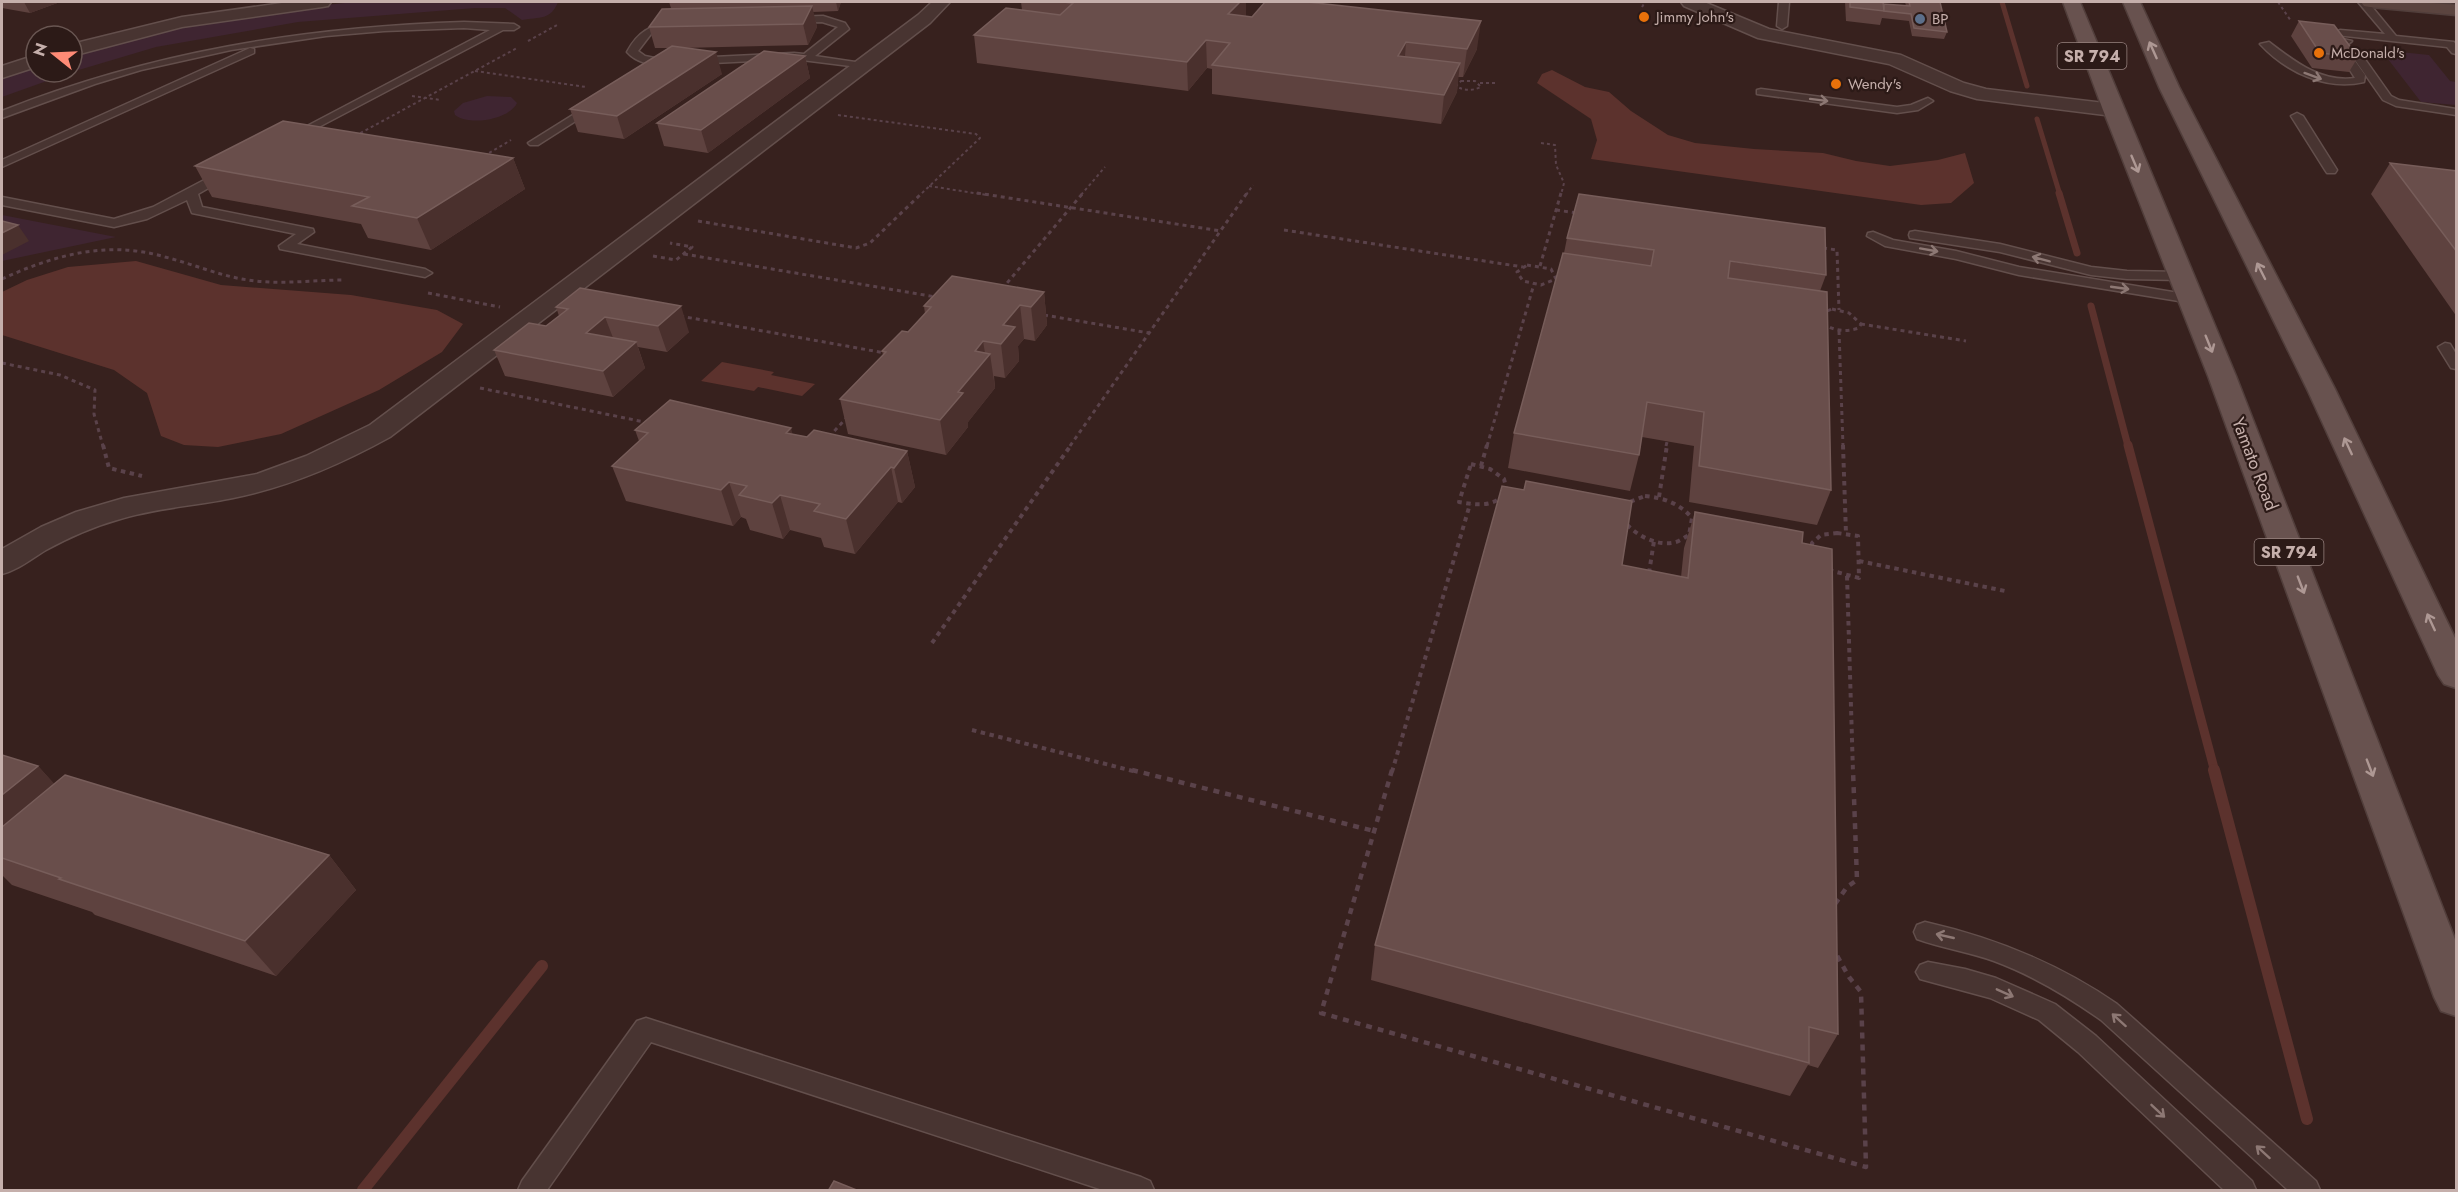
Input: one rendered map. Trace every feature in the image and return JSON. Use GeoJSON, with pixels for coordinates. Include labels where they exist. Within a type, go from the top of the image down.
{"type":"FeatureCollection","features":[{"type":"Feature","properties":{"kind":"main road","name":"Yamato Road"},"geometry":{"type":"LineString","coordinates":[[2071,2],[2222,376],[2457,997]]}},
{"type":"Feature","properties":{"kind":"main road"},"geometry":{"type":"LineString","coordinates":[[2133,7],[2158,5]]}},
{"type":"Feature","properties":{"kind":"main road","name":"SR 794"},"geometry":{"type":"LineString","coordinates":[[2133,7],[2169,87],[2316,379],[2457,675]]}},
{"type":"Feature","properties":{"kind":"street"},"geometry":{"type":"LineString","coordinates":[[84,38],[254,2]]}},
{"type":"Feature","properties":{"kind":"street"},"geometry":{"type":"LineString","coordinates":[[84,47],[182,22],[295,3],[322,2]]}},
{"type":"Feature","properties":{"kind":"street"},"geometry":{"type":"LineString","coordinates":[[2,563],[49,534],[101,514],[146,503],[216,493],[251,485],[318,462],[380,431],[924,19],[941,2]]}},
{"type":"Feature","properties":{"kind":"street"},"geometry":{"type":"LineString","coordinates":[[1690,2],[1764,34],[1894,59],[1957,87],[1984,95],[2113,110]]}},
{"type":"Feature","properties":{"kind":"street"},"geometry":{"type":"LineString","coordinates":[[2370,2],[2457,10]]}},
{"type":"Feature","properties":{"kind":"street"},"geometry":{"type":"LineString","coordinates":[[2,62],[24,55]]}},
{"type":"Feature","properties":{"kind":"street"},"geometry":{"type":"LineString","coordinates":[[2,72],[24,65]]}},
{"type":"Feature","properties":{"kind":"lane"},"geometry":{"type":"LineString","coordinates":[[1782,26],[1784,2]]}},
{"type":"Feature","properties":{"kind":"lane"},"geometry":{"type":"LineString","coordinates":[[2363,2],[2393,38]]}},
{"type":"Feature","properties":{"kind":"lane"},"geometry":{"type":"LineString","coordinates":[[776,21],[823,19],[842,25],[844,29],[839,35],[806,58]]}},
{"type":"Feature","properties":{"kind":"lane"},"geometry":{"type":"LineString","coordinates":[[682,24],[645,32],[638,38],[632,52],[642,59],[668,62],[794,56],[862,66]]}},
{"type":"Feature","properties":{"kind":"lane"},"geometry":{"type":"LineString","coordinates":[[2,115],[81,85],[159,63],[274,40],[375,28],[465,26],[499,29],[514,27]]}},
{"type":"Feature","properties":{"kind":"lane"},"geometry":{"type":"LineString","coordinates":[[375,28],[442,37]]}},
{"type":"Feature","properties":{"kind":"lane"},"geometry":{"type":"LineString","coordinates":[[279,144],[499,29]]}},
{"type":"Feature","properties":{"kind":"lane"},"geometry":{"type":"LineString","coordinates":[[2343,37],[2393,38],[2453,48]]}},
{"type":"Feature","properties":{"kind":"lane"},"geometry":{"type":"LineString","coordinates":[[2265,44],[2302,72],[2324,80],[2346,82],[2360,80],[2360,75],[2340,47],[2343,37]]}},
{"type":"Feature","properties":{"kind":"lane"},"geometry":{"type":"LineString","coordinates":[[2343,37],[2387,98],[2396,103],[2457,112]]}},
{"type":"Feature","properties":{"kind":"lane"},"geometry":{"type":"LineString","coordinates":[[454,38],[476,41]]}},
{"type":"Feature","properties":{"kind":"lane"},"geometry":{"type":"LineString","coordinates":[[2,164],[274,40]]}},
{"type":"Feature","properties":{"kind":"lane"},"geometry":{"type":"LineString","coordinates":[[642,74],[668,62]]}},
{"type":"Feature","properties":{"kind":"lane"},"geometry":{"type":"LineString","coordinates":[[1761,92],[1897,110],[1914,108],[1928,101]]}},
{"type":"Feature","properties":{"kind":"lane"},"geometry":{"type":"LineString","coordinates":[[534,143],[604,98]]}},
{"type":"Feature","properties":{"kind":"lane"},"geometry":{"type":"LineString","coordinates":[[2297,116],[2331,170]]}},
{"type":"Feature","properties":{"kind":"lane"},"geometry":{"type":"LineString","coordinates":[[2,201],[114,223],[140,216],[239,165]]}},
{"type":"Feature","properties":{"kind":"lane"},"geometry":{"type":"LineString","coordinates":[[190,191],[196,210],[308,232],[285,246],[425,273]]}},
{"type":"Feature","properties":{"kind":"lane"},"geometry":{"type":"LineString","coordinates":[[1889,231],[2000,248],[2091,271],[2127,275],[2186,288],[2019,271],[1956,255],[1890,243],[1873,236],[1889,231]]}},
{"type":"Feature","properties":{"kind":"lane"},"geometry":{"type":"LineString","coordinates":[[2445,347],[2457,365]]}},
{"type":"Feature","properties":{"kind":"lane"},"geometry":{"type":"LineString","coordinates":[[1925,932],[1963,940],[2016,957],[2061,979],[2085,994],[2109,1012],[2307,1191]]}},
{"type":"Feature","properties":{"kind":"lane"},"geometry":{"type":"LineString","coordinates":[[1928,972],[1965,979],[1996,989],[2047,1012],[2087,1044],[2243,1191]]}},
{"type":"Feature","properties":{"kind":"lane"},"geometry":{"type":"LineString","coordinates":[[531,1191],[646,1029],[864,1098],[1141,1191]]}},
{"type":"Feature","properties":{"kind":"path"},"geometry":{"type":"LineString","coordinates":[[1642,7],[1645,2]]}},
{"type":"Feature","properties":{"kind":"path"},"geometry":{"type":"LineString","coordinates":[[2278,2],[2291,21]]}},
{"type":"Feature","properties":{"kind":"path"},"geometry":{"type":"LineString","coordinates":[[347,140],[557,25]]}},
{"type":"Feature","properties":{"kind":"path"},"geometry":{"type":"LineString","coordinates":[[474,71],[595,88]]}},
{"type":"Feature","properties":{"kind":"path"},"geometry":{"type":"LineString","coordinates":[[1479,83],[1481,87],[1475,90],[1466,90],[1456,86],[1458,82],[1466,80],[1498,83]]}},
{"type":"Feature","properties":{"kind":"path"},"geometry":{"type":"LineString","coordinates":[[409,95],[441,100]]}},
{"type":"Feature","properties":{"kind":"path"},"geometry":{"type":"LineString","coordinates":[[691,220],[856,248],[870,243],[980,138],[976,134],[835,115]]}},
{"type":"Feature","properties":{"kind":"path"},"geometry":{"type":"LineString","coordinates":[[476,161],[513,139]]}},
{"type":"Feature","properties":{"kind":"path"},"geometry":{"type":"LineString","coordinates":[[1540,266],[1564,183],[1554,158],[1555,145],[1541,143]]}},
{"type":"Feature","properties":{"kind":"path"},"geometry":{"type":"LineString","coordinates":[[1000,291],[1105,168]]}},
{"type":"Feature","properties":{"kind":"path"},"geometry":{"type":"LineString","coordinates":[[932,643],[1253,185]]}},
{"type":"Feature","properties":{"kind":"path"},"geometry":{"type":"LineString","coordinates":[[929,186],[1221,231]]}},
{"type":"Feature","properties":{"kind":"path"},"geometry":{"type":"LineString","coordinates":[[1556,210],[1578,213]]}},
{"type":"Feature","properties":{"kind":"path"},"geometry":{"type":"LineString","coordinates":[[1284,230],[1523,267],[1540,266],[1551,269],[1556,279],[1548,284],[1534,284],[1519,278],[1517,272],[1523,267]]}},
{"type":"Feature","properties":{"kind":"path"},"geometry":{"type":"LineString","coordinates":[[660,249],[651,256],[676,260],[692,247],[668,243]]}},
{"type":"Feature","properties":{"kind":"path"},"geometry":{"type":"LineString","coordinates":[[1815,247],[1837,250],[1839,310]]}},
{"type":"Feature","properties":{"kind":"path"},"geometry":{"type":"LineString","coordinates":[[2,279],[18,271],[92,251],[117,248],[157,255],[248,280],[351,281]]}},
{"type":"Feature","properties":{"kind":"path"},"geometry":{"type":"LineString","coordinates":[[684,254],[941,297]]}},
{"type":"Feature","properties":{"kind":"path"},"geometry":{"type":"LineString","coordinates":[[1481,466],[1534,284]]}},
{"type":"Feature","properties":{"kind":"path"},"geometry":{"type":"LineString","coordinates":[[418,291],[510,309]]}},
{"type":"Feature","properties":{"kind":"path"},"geometry":{"type":"LineString","coordinates":[[1861,324],[1854,330],[1839,331],[1827,327],[1818,317],[1826,310],[1839,310],[1852,314],[1861,324],[1966,341]]}},
{"type":"Feature","properties":{"kind":"path"},"geometry":{"type":"LineString","coordinates":[[671,315],[890,354]]}},
{"type":"Feature","properties":{"kind":"path"},"geometry":{"type":"LineString","coordinates":[[1043,315],[1149,333]]}},
{"type":"Feature","properties":{"kind":"path"},"geometry":{"type":"LineString","coordinates":[[1839,331],[1846,534]]}},
{"type":"Feature","properties":{"kind":"path"},"geometry":{"type":"LineString","coordinates":[[2,363],[60,375],[95,390],[94,414],[109,468],[152,477]]}},
{"type":"Feature","properties":{"kind":"path"},"geometry":{"type":"LineString","coordinates":[[478,388],[649,423]]}},
{"type":"Feature","properties":{"kind":"path"},"geometry":{"type":"LineString","coordinates":[[822,445],[854,410]]}},
{"type":"Feature","properties":{"kind":"path"},"geometry":{"type":"LineString","coordinates":[[1659,497],[1667,442]]}},
{"type":"Feature","properties":{"kind":"path"},"geometry":{"type":"LineString","coordinates":[[1471,464],[1481,466],[1504,479],[1507,491],[1504,497],[1490,504],[1460,502],[1471,464]]}},
{"type":"Feature","properties":{"kind":"path"},"geometry":{"type":"LineString","coordinates":[[1659,497],[1679,505],[1692,519],[1693,525],[1685,537],[1665,542],[1654,541],[1628,530],[1622,521],[1620,512],[1624,504],[1633,499],[1659,497]]}},
{"type":"Feature","properties":{"kind":"path"},"geometry":{"type":"LineString","coordinates":[[1470,504],[1322,1013],[1866,1167],[1861,992],[1849,978],[1834,948]]}},
{"type":"Feature","properties":{"kind":"path"},"geometry":{"type":"LineString","coordinates":[[1609,510],[1620,512]]}},
{"type":"Feature","properties":{"kind":"path"},"geometry":{"type":"LineString","coordinates":[[1846,534],[1858,536],[1859,578],[1847,576],[1822,565],[1812,554],[1812,543],[1821,535],[1846,534]]}},
{"type":"Feature","properties":{"kind":"path"},"geometry":{"type":"LineString","coordinates":[[1649,574],[1654,541]]}},
{"type":"Feature","properties":{"kind":"path"},"geometry":{"type":"LineString","coordinates":[[1858,561],[2005,591]]}},
{"type":"Feature","properties":{"kind":"path"},"geometry":{"type":"LineString","coordinates":[[1833,908],[1839,897],[1857,880],[1847,576]]}},
{"type":"Feature","properties":{"kind":"path"},"geometry":{"type":"LineString","coordinates":[[972,730],[1374,831]]}},
{"type":"Feature","properties":{"kind":"shaded area"},"geometry":{"type":"Polygon","coordinates":[[[354,2],[558,2],[548,15],[522,20],[505,8],[475,8],[298,22],[156,47],[84,68],[84,50],[174,26],[269,11],[354,2]]]}},
{"type":"Feature","properties":{"kind":"shaded area"},"geometry":{"type":"Polygon","coordinates":[[[2381,50],[2429,55],[2450,81],[2456,82],[2456,105],[2421,102],[2381,50]]]}},
{"type":"Feature","properties":{"kind":"shaded area"},"geometry":{"type":"Polygon","coordinates":[[[24,68],[24,84],[38,84],[2,97],[2,76],[24,68]]]}},
{"type":"Feature","properties":{"kind":"shaded area"},"geometry":{"type":"Polygon","coordinates":[[[1552,70],[1585,87],[1609,92],[1631,111],[1668,135],[1695,143],[1823,153],[1890,166],[1938,160],[1965,153],[1974,183],[1951,203],[1921,205],[1591,159],[1597,140],[1591,119],[1537,83],[1542,74],[1552,70]]]}},
{"type":"Feature","properties":{"kind":"shaded area"},"geometry":{"type":"Polygon","coordinates":[[[487,96],[511,97],[517,103],[506,114],[488,120],[469,120],[455,115],[454,111],[463,103],[487,96]]]}},
{"type":"Feature","properties":{"kind":"shaded area"},"geometry":{"type":"Polygon","coordinates":[[[2,215],[116,237],[2,261],[2,215]]]}},
{"type":"Feature","properties":{"kind":"shaded area"},"geometry":{"type":"Polygon","coordinates":[[[136,261],[221,285],[351,295],[437,310],[463,324],[442,352],[379,390],[281,434],[218,447],[184,445],[161,436],[147,393],[114,370],[2,335],[2,292],[27,280],[68,267],[136,261]]]}},
{"type":"Feature","properties":{"kind":"shaded area"},"geometry":{"type":"Polygon","coordinates":[[[722,362],[774,372],[771,375],[815,384],[802,396],[758,387],[754,391],[701,381],[722,362]]]}},
{"type":"Feature","properties":{"kind":"building"},"geometry":{"type":"Polygon","coordinates":[[[1063,2],[1240,2],[1228,14],[1252,17],[1265,2],[1307,2],[1481,21],[1467,49],[1406,42],[1398,56],[1460,63],[1444,95],[1212,65],[1230,43],[1206,40],[1187,62],[974,35],[1006,8],[1060,15],[1073,3],[1063,2]]]}},
{"type":"Feature","properties":{"kind":"building"},"geometry":{"type":"Polygon","coordinates":[[[1850,2],[1883,2],[1884,11],[1850,7],[1850,2]]]}},
{"type":"Feature","properties":{"kind":"building"},"geometry":{"type":"Polygon","coordinates":[[[1909,2],[1940,2],[1947,32],[1914,28],[1911,14],[1884,11],[1884,4],[1910,6],[1909,2]]]}},
{"type":"Feature","properties":{"kind":"building"},"geometry":{"type":"Polygon","coordinates":[[[812,6],[803,24],[649,27],[662,9],[812,6]]]}},
{"type":"Feature","properties":{"kind":"building"},"geometry":{"type":"Polygon","coordinates":[[[2299,21],[2334,25],[2358,57],[2320,53],[2299,21]]]}},
{"type":"Feature","properties":{"kind":"building"},"geometry":{"type":"Polygon","coordinates":[[[672,46],[716,52],[617,116],[570,109],[672,46]]]}},
{"type":"Feature","properties":{"kind":"building"},"geometry":{"type":"Polygon","coordinates":[[[764,51],[805,56],[701,130],[657,123],[764,51]]]}},
{"type":"Feature","properties":{"kind":"building"},"geometry":{"type":"Polygon","coordinates":[[[283,121],[513,158],[417,218],[352,206],[369,197],[195,166],[283,121]]]}},
{"type":"Feature","properties":{"kind":"building"},"geometry":{"type":"Polygon","coordinates":[[[2390,163],[2457,171],[2457,252],[2390,163]]]}},
{"type":"Feature","properties":{"kind":"building"},"geometry":{"type":"Polygon","coordinates":[[[1579,194],[1825,228],[1826,275],[1730,261],[1728,278],[1827,292],[1831,490],[1699,466],[1704,412],[1647,402],[1639,455],[1514,433],[1563,253],[1651,266],[1654,250],[1567,238],[1579,194]]]}},
{"type":"Feature","properties":{"kind":"building"},"geometry":{"type":"Polygon","coordinates":[[[2,221],[18,225],[2,233],[2,221]]]}},
{"type":"Feature","properties":{"kind":"building"},"geometry":{"type":"Polygon","coordinates":[[[952,276],[1044,292],[1031,307],[1020,305],[1003,325],[1015,327],[1001,344],[983,341],[975,351],[990,354],[958,392],[963,393],[940,420],[840,399],[886,352],[882,351],[902,331],[908,332],[931,307],[924,306],[952,276]]]}},
{"type":"Feature","properties":{"kind":"building"},"geometry":{"type":"Polygon","coordinates":[[[580,288],[681,306],[658,326],[605,317],[586,333],[636,342],[603,371],[494,350],[529,323],[546,326],[568,309],[556,307],[580,288]]]}},
{"type":"Feature","properties":{"kind":"building"},"geometry":{"type":"Polygon","coordinates":[[[670,400],[791,428],[786,433],[807,437],[814,430],[907,451],[846,519],[814,511],[820,504],[780,495],[772,503],[739,495],[747,486],[729,482],[721,490],[612,466],[648,433],[635,430],[670,400]]]}},
{"type":"Feature","properties":{"kind":"building"},"geometry":{"type":"Polygon","coordinates":[[[1526,481],[1632,501],[1622,565],[1688,578],[1695,512],[1803,532],[1802,543],[1832,549],[1838,1034],[1809,1027],[1809,1063],[1375,945],[1502,486],[1524,490],[1526,481]]]}},
{"type":"Feature","properties":{"kind":"building"},"geometry":{"type":"Polygon","coordinates":[[[2,755],[38,766],[2,795],[2,755]]]}},
{"type":"Feature","properties":{"kind":"building"},"geometry":{"type":"Polygon","coordinates":[[[65,775],[329,855],[245,941],[2,858],[2,827],[65,775]]]}},
{"type":"Feature","properties":{"kind":"building"},"geometry":{"type":"Polygon","coordinates":[[[834,1181],[859,1191],[828,1191],[834,1181]]]}},
{"type":"Feature","properties":{"kind":"waterway"},"geometry":{"type":"LineString","coordinates":[[2002,2],[2027,86]]}},
{"type":"Feature","properties":{"kind":"waterway"},"geometry":{"type":"LineString","coordinates":[[2037,119],[2060,195]]}},
{"type":"Feature","properties":{"kind":"waterway"},"geometry":{"type":"LineString","coordinates":[[2059,193],[2077,253]]}},
{"type":"Feature","properties":{"kind":"waterway"},"geometry":{"type":"LineString","coordinates":[[2091,306],[2128,446]]}},
{"type":"Feature","properties":{"kind":"waterway"},"geometry":{"type":"LineString","coordinates":[[2128,445],[2215,772]]}},
{"type":"Feature","properties":{"kind":"waterway"},"geometry":{"type":"LineString","coordinates":[[2214,770],[2307,1119]]}},
{"type":"Feature","properties":{"kind":"waterway"},"geometry":{"type":"LineString","coordinates":[[363,1190],[542,966]]}},
{"type":"Feature","properties":{"kind":"place","name":"Jimmy John's"},"geometry":{"type":"Point","coordinates":[1644,17]}},
{"type":"Feature","properties":{"kind":"place","name":"BP"},"geometry":{"type":"Point","coordinates":[1920,19]}},
{"type":"Feature","properties":{"kind":"place","name":"McDonald's"},"geometry":{"type":"Point","coordinates":[2319,53]}},
{"type":"Feature","properties":{"kind":"place","name":"Wendy's"},"geometry":{"type":"Point","coordinates":[1836,84]}}]}
